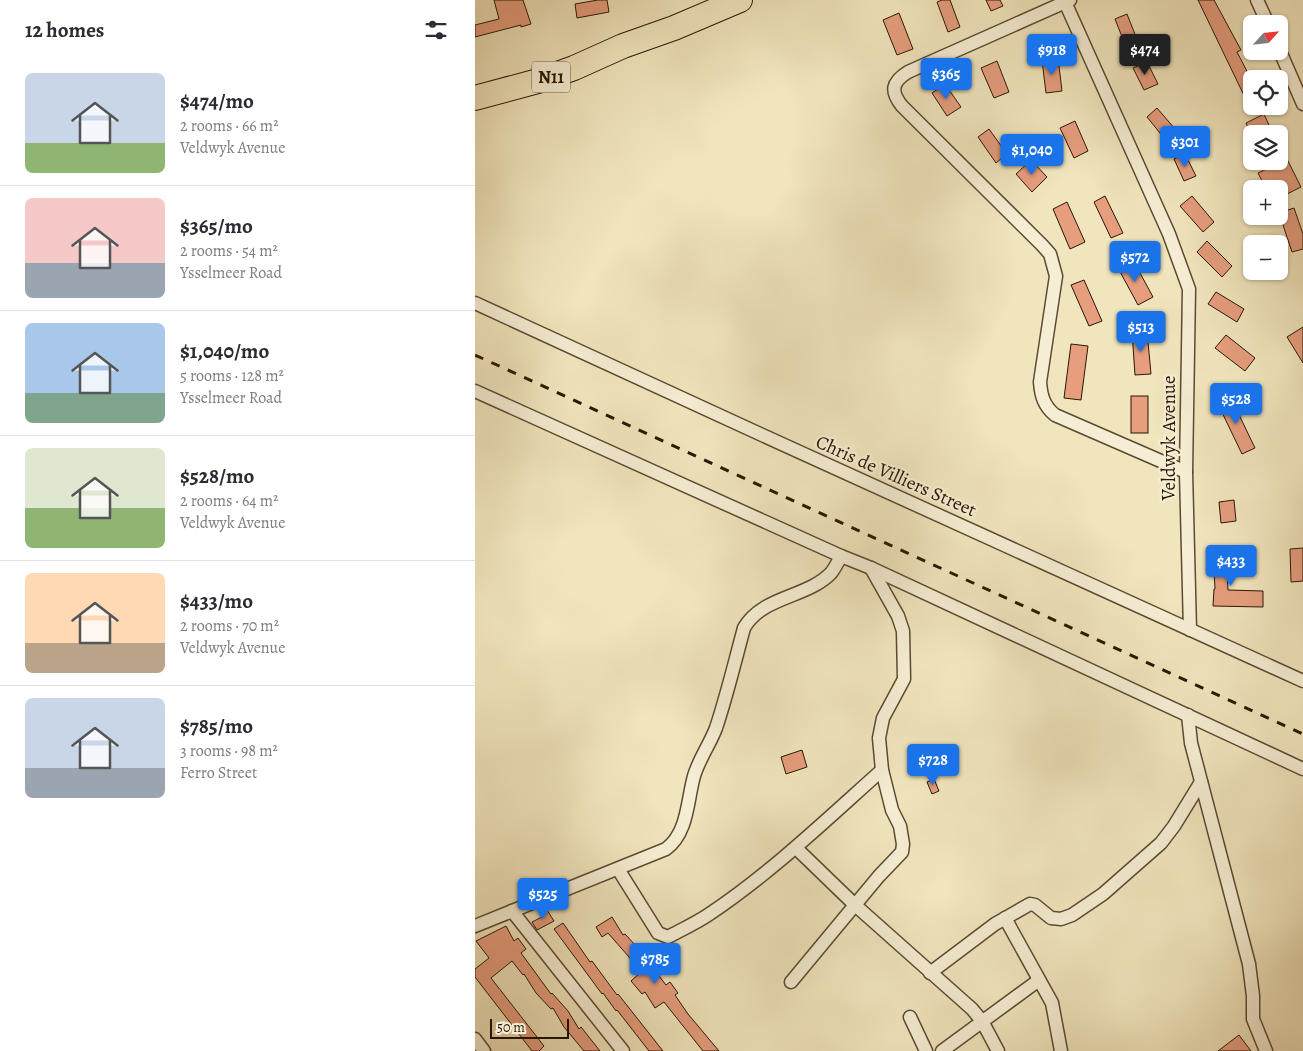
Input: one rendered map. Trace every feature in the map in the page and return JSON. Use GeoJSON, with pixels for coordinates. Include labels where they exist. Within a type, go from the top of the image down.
{"type":"FeatureCollection","features":[{"type":"Feature","properties":{"kind":"highway","name":"N11"},"geometry":{"type":"LineString","coordinates":[[475,98],[538,81],[740,0]]}},
{"type":"Feature","properties":{"kind":"highway","name":"N11"},"geometry":{"type":"LineString","coordinates":[[475,85],[623,46]]}},
{"type":"Feature","properties":{"kind":"street"},"geometry":{"type":"LineString","coordinates":[[1257,0],[1264,15]]}},
{"type":"Feature","properties":{"kind":"street"},"geometry":{"type":"LineString","coordinates":[[1067,1],[908,72],[897,80],[894,84],[894,90],[902,106],[1050,254],[1056,276],[1041,382],[1041,392],[1046,406],[1055,415],[1186,472]]}},
{"type":"Feature","properties":{"kind":"street","name":"Veldwyk Avenue"},"geometry":{"type":"LineString","coordinates":[[1067,1],[1169,234],[1189,289],[1186,472],[1190,630]]}},
{"type":"Feature","properties":{"kind":"street"},"geometry":{"type":"LineString","coordinates":[[1284,60],[1303,104]]}},
{"type":"Feature","properties":{"kind":"street","name":"Chris de Villiers Street"},"geometry":{"type":"LineString","coordinates":[[475,303],[1303,681]]}},
{"type":"Feature","properties":{"kind":"street"},"geometry":{"type":"LineString","coordinates":[[475,391],[871,568],[1303,769]]}},
{"type":"Feature","properties":{"kind":"street"},"geometry":{"type":"LineString","coordinates":[[475,926],[618,869],[665,848],[676,840],[688,807],[694,776],[719,719],[744,628],[752,616],[769,605],[823,579],[835,568],[841,556]]}},
{"type":"Feature","properties":{"kind":"street"},"geometry":{"type":"LineString","coordinates":[[791,982],[879,876],[902,852],[903,844],[900,826],[893,810],[882,770],[879,738],[883,718],[904,679],[903,631],[898,616],[871,568]]}},
{"type":"Feature","properties":{"kind":"street"},"geometry":{"type":"LineString","coordinates":[[1189,715],[1191,742],[1249,964],[1253,996],[1253,1019],[1266,1051]]}},
{"type":"Feature","properties":{"kind":"street"},"geometry":{"type":"LineString","coordinates":[[618,869],[658,933],[668,937],[707,916],[796,848],[882,770]]}},
{"type":"Feature","properties":{"kind":"street"},"geometry":{"type":"LineString","coordinates":[[930,973],[1005,918],[1032,904],[1048,916],[1057,919],[1068,917],[1103,894],[1161,843],[1174,826],[1201,782]]}},
{"type":"Feature","properties":{"kind":"street"},"geometry":{"type":"LineString","coordinates":[[796,848],[855,905],[972,1009],[982,1021],[998,1051]]}},
{"type":"Feature","properties":{"kind":"street"},"geometry":{"type":"LineString","coordinates":[[512,911],[623,1051]]}},
{"type":"Feature","properties":{"kind":"street"},"geometry":{"type":"LineString","coordinates":[[1005,918],[1052,1003],[1061,1051]]}},
{"type":"Feature","properties":{"kind":"street"},"geometry":{"type":"LineString","coordinates":[[942,1051],[1039,980]]}},
{"type":"Feature","properties":{"kind":"street"},"geometry":{"type":"LineString","coordinates":[[910,1017],[926,1051]]}},
{"type":"Feature","properties":{"kind":"street"},"geometry":{"type":"LineString","coordinates":[[475,1038],[485,1051]]}},
{"type":"Feature","properties":{"kind":"building"},"geometry":{"type":"Polygon","coordinates":[[[494,0],[523,0],[531,24],[475,37],[475,25],[499,19],[494,0]]]}},
{"type":"Feature","properties":{"kind":"building"},"geometry":{"type":"Polygon","coordinates":[[[607,0],[609,12],[577,18],[575,4],[607,0]]]}},
{"type":"Feature","properties":{"kind":"building"},"geometry":{"type":"Polygon","coordinates":[[[950,0],[960,27],[948,32],[937,2],[950,0]]]}},
{"type":"Feature","properties":{"kind":"building"},"geometry":{"type":"Polygon","coordinates":[[[986,0],[1000,0],[1003,6],[991,11],[986,0]]]}},
{"type":"Feature","properties":{"kind":"building"},"geometry":{"type":"Polygon","coordinates":[[[1198,0],[1214,0],[1241,50],[1237,52],[1246,70],[1243,70],[1243,93],[1198,0]]]}},
{"type":"Feature","properties":{"kind":"building"},"geometry":{"type":"Polygon","coordinates":[[[899,13],[913,49],[897,55],[883,20],[899,13]]]}},
{"type":"Feature","properties":{"kind":"building"},"geometry":{"type":"Polygon","coordinates":[[[1127,14],[1138,42],[1126,47],[1115,19],[1127,14]]]}},
{"type":"Feature","properties":{"kind":"building"},"geometry":{"type":"Polygon","coordinates":[[[1058,58],[1062,91],[1046,93],[1042,60],[1058,58]]]}},
{"type":"Feature","properties":{"kind":"building"},"geometry":{"type":"Polygon","coordinates":[[[997,61],[1009,92],[994,98],[981,68],[997,61]]]}},
{"type":"Feature","properties":{"kind":"building"},"geometry":{"type":"Polygon","coordinates":[[[1147,62],[1158,84],[1144,90],[1133,68],[1147,62]]]}},
{"type":"Feature","properties":{"kind":"building"},"geometry":{"type":"Polygon","coordinates":[[[945,84],[961,107],[947,116],[932,93],[945,84]]]}},
{"type":"Feature","properties":{"kind":"building"},"geometry":{"type":"Polygon","coordinates":[[[1157,108],[1175,129],[1164,138],[1147,117],[1157,108]]]}},
{"type":"Feature","properties":{"kind":"building"},"geometry":{"type":"Polygon","coordinates":[[[1264,115],[1269,125],[1247,125],[1246,123],[1264,115]]]}},
{"type":"Feature","properties":{"kind":"building"},"geometry":{"type":"Polygon","coordinates":[[[1075,121],[1088,151],[1074,158],[1060,128],[1075,121]]]}},
{"type":"Feature","properties":{"kind":"building"},"geometry":{"type":"Polygon","coordinates":[[[989,129],[1007,154],[996,163],[978,137],[989,129]]]}},
{"type":"Feature","properties":{"kind":"building"},"geometry":{"type":"Polygon","coordinates":[[[1185,154],[1196,176],[1184,181],[1174,159],[1185,154]]]}},
{"type":"Feature","properties":{"kind":"building"},"geometry":{"type":"Polygon","coordinates":[[[1031,160],[1047,177],[1032,192],[1016,174],[1031,160]]]}},
{"type":"Feature","properties":{"kind":"building"},"geometry":{"type":"Polygon","coordinates":[[[1288,161],[1301,187],[1288,194],[1288,180],[1262,180],[1258,173],[1264,170],[1288,170],[1288,161]]]}},
{"type":"Feature","properties":{"kind":"building"},"geometry":{"type":"Polygon","coordinates":[[[1105,196],[1123,233],[1111,238],[1094,202],[1105,196]]]}},
{"type":"Feature","properties":{"kind":"building"},"geometry":{"type":"Polygon","coordinates":[[[1192,196],[1214,222],[1203,232],[1180,206],[1192,196]]]}},
{"type":"Feature","properties":{"kind":"building"},"geometry":{"type":"Polygon","coordinates":[[[1067,202],[1085,242],[1070,249],[1053,209],[1067,202]]]}},
{"type":"Feature","properties":{"kind":"building"},"geometry":{"type":"Polygon","coordinates":[[[1294,208],[1303,234],[1303,249],[1292,252],[1288,235],[1283,225],[1288,225],[1288,210],[1294,208]]]}},
{"type":"Feature","properties":{"kind":"building"},"geometry":{"type":"Polygon","coordinates":[[[1207,241],[1232,266],[1222,277],[1197,252],[1207,241]]]}},
{"type":"Feature","properties":{"kind":"building"},"geometry":{"type":"Polygon","coordinates":[[[1133,260],[1153,297],[1138,305],[1118,268],[1133,260]]]}},
{"type":"Feature","properties":{"kind":"building"},"geometry":{"type":"Polygon","coordinates":[[[1084,280],[1102,321],[1089,326],[1071,285],[1084,280]]]}},
{"type":"Feature","properties":{"kind":"building"},"geometry":{"type":"Polygon","coordinates":[[[1216,292],[1244,309],[1237,322],[1208,304],[1216,292]]]}},
{"type":"Feature","properties":{"kind":"building"},"geometry":{"type":"Polygon","coordinates":[[[1303,327],[1303,363],[1287,337],[1303,327]]]}},
{"type":"Feature","properties":{"kind":"building"},"geometry":{"type":"Polygon","coordinates":[[[1147,331],[1151,374],[1135,375],[1132,332],[1147,331]]]}},
{"type":"Feature","properties":{"kind":"building"},"geometry":{"type":"Polygon","coordinates":[[[1226,335],[1255,358],[1245,371],[1215,348],[1226,335]]]}},
{"type":"Feature","properties":{"kind":"building"},"geometry":{"type":"Polygon","coordinates":[[[1071,344],[1088,346],[1081,400],[1064,398],[1071,344]]]}},
{"type":"Feature","properties":{"kind":"building"},"geometry":{"type":"Polygon","coordinates":[[[1131,396],[1148,396],[1148,433],[1131,433],[1131,396]]]}},
{"type":"Feature","properties":{"kind":"building"},"geometry":{"type":"Polygon","coordinates":[[[1230,396],[1255,448],[1242,454],[1217,402],[1230,396]]]}},
{"type":"Feature","properties":{"kind":"building"},"geometry":{"type":"Polygon","coordinates":[[[1234,500],[1236,521],[1221,523],[1219,502],[1234,500]]]}},
{"type":"Feature","properties":{"kind":"building"},"geometry":{"type":"Polygon","coordinates":[[[1303,548],[1303,581],[1291,582],[1290,549],[1303,548]]]}},
{"type":"Feature","properties":{"kind":"building"},"geometry":{"type":"Polygon","coordinates":[[[1213,549],[1226,549],[1228,590],[1263,591],[1263,607],[1213,606],[1215,589],[1213,549]]]}},
{"type":"Feature","properties":{"kind":"building"},"geometry":{"type":"Polygon","coordinates":[[[802,750],[807,767],[786,774],[781,757],[802,750]]]}},
{"type":"Feature","properties":{"kind":"building"},"geometry":{"type":"Polygon","coordinates":[[[934,779],[939,791],[932,794],[927,782],[934,779]]]}},
{"type":"Feature","properties":{"kind":"building"},"geometry":{"type":"Polygon","coordinates":[[[547,910],[554,921],[537,930],[532,922],[542,917],[540,914],[547,910]]]}},
{"type":"Feature","properties":{"kind":"building"},"geometry":{"type":"Polygon","coordinates":[[[612,917],[623,935],[625,934],[636,946],[666,985],[670,982],[678,993],[675,995],[688,1014],[719,1051],[703,1051],[664,1002],[655,1008],[645,992],[642,994],[631,981],[640,973],[608,933],[602,937],[596,927],[612,917]]]}},
{"type":"Feature","properties":{"kind":"building"},"geometry":{"type":"Polygon","coordinates":[[[563,923],[590,962],[592,961],[663,1051],[649,1051],[602,994],[554,929],[563,923]]]}},
{"type":"Feature","properties":{"kind":"building"},"geometry":{"type":"Polygon","coordinates":[[[506,926],[514,941],[518,938],[526,949],[521,953],[551,994],[568,1011],[579,1029],[581,1027],[600,1051],[584,1051],[564,1027],[553,1008],[551,1009],[536,993],[524,974],[512,961],[491,978],[544,1046],[539,1051],[532,1051],[475,977],[475,969],[489,958],[476,941],[506,926]]]}},
{"type":"Feature","properties":{"kind":"building"},"geometry":{"type":"Polygon","coordinates":[[[1239,1035],[1251,1051],[1218,1051],[1239,1035]]]}},
{"type":"Feature","properties":{"kind":"railway"},"geometry":{"type":"LineString","coordinates":[[475,355],[1303,734]]}}]}
